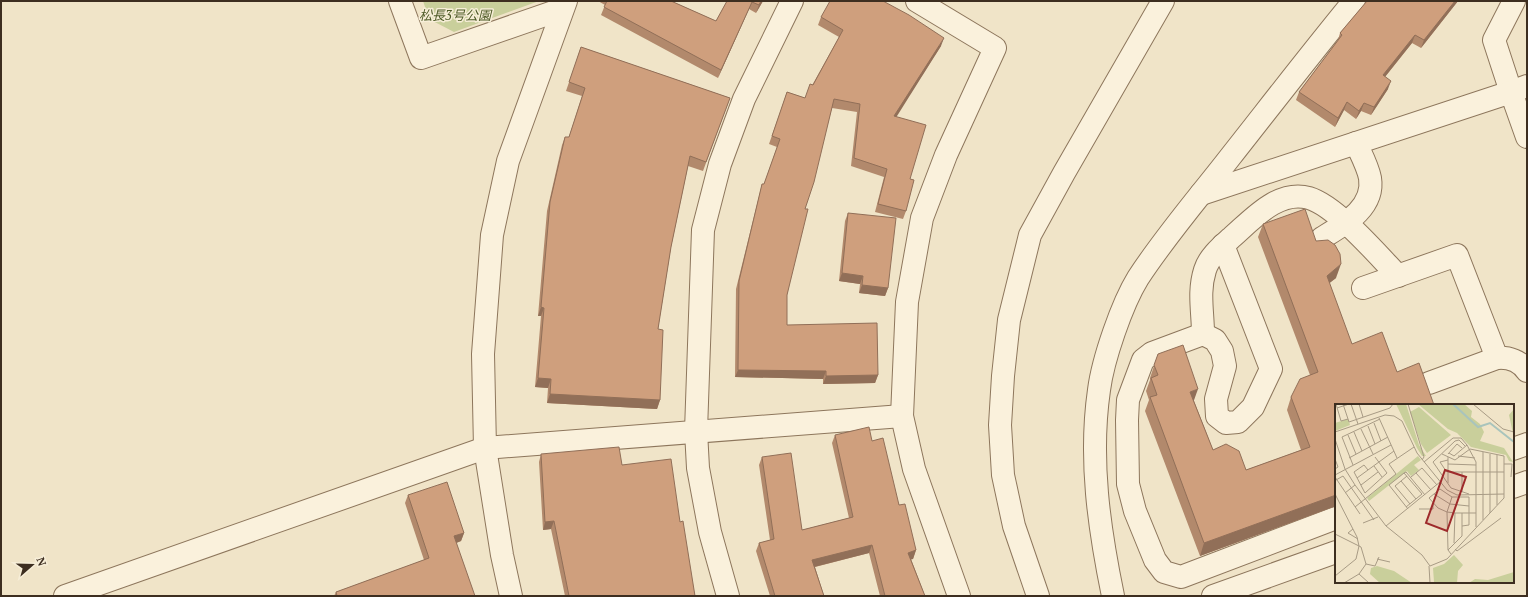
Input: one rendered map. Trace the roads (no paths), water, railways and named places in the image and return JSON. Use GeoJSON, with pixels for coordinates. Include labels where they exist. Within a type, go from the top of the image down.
{"type":"FeatureCollection","features":[{"type":"Feature","properties":{"kind":"street"},"geometry":{"type":"LineString","coordinates":[[400,1],[421,58],[564,5]]}},
{"type":"Feature","properties":{"kind":"street"},"geometry":{"type":"LineString","coordinates":[[728,596],[710,532],[698,468],[696,431],[703,230],[720,164],[744,99],[792,1]]}},
{"type":"Feature","properties":{"kind":"street"},"geometry":{"type":"LineString","coordinates":[[917,1],[995,48],[946,154],[922,218],[907,302],[902,416],[914,469],[959,596]]}},
{"type":"Feature","properties":{"kind":"street"},"geometry":{"type":"LineString","coordinates":[[1038,596],[1014,526],[1003,476],[1000,425],[1003,376],[1010,320],[1030,235],[1163,1]]}},
{"type":"Feature","properties":{"kind":"street"},"geometry":{"type":"LineString","coordinates":[[1514,1],[1494,40],[1519,89],[1527,137]]}},
{"type":"Feature","properties":{"kind":"street"},"geometry":{"type":"LineString","coordinates":[[511,596],[502,555],[485,448],[483,354],[492,235],[508,161],[564,5]]}},
{"type":"Feature","properties":{"kind":"street"},"geometry":{"type":"LineString","coordinates":[[1113,596],[1103,546],[1097,494],[1095,456],[1099,390],[1103,368],[1118,322],[1137,279],[1343,5]]}},
{"type":"Feature","properties":{"kind":"street"},"geometry":{"type":"LineString","coordinates":[[1201,194],[1519,89]]}},
{"type":"Feature","properties":{"kind":"street"},"geometry":{"type":"LineString","coordinates":[[1322,238],[1345,223],[1364,207],[1370,191],[1370,178],[1356,143]]}},
{"type":"Feature","properties":{"kind":"street"},"geometry":{"type":"LineString","coordinates":[[1204,334],[1200,297],[1205,270],[1213,255],[1256,214],[1272,204],[1292,197],[1309,198],[1333,210],[1398,276]]}},
{"type":"Feature","properties":{"kind":"street"},"geometry":{"type":"LineString","coordinates":[[1223,245],[1271,368],[1253,407],[1238,422],[1226,423],[1217,416],[1216,399],[1225,366],[1222,351],[1215,340],[1204,334],[1152,353],[1143,360],[1128,400],[1128,484],[1135,511],[1156,560],[1164,572],[1181,577],[1335,518]]}},
{"type":"Feature","properties":{"kind":"street"},"geometry":{"type":"LineString","coordinates":[[1363,288],[1457,255],[1497,358]]}},
{"type":"Feature","properties":{"kind":"street"},"geometry":{"type":"LineString","coordinates":[[1429,382],[1497,358],[1506,357],[1522,364],[1527,371]]}},
{"type":"Feature","properties":{"kind":"street"},"geometry":{"type":"LineString","coordinates":[[65,596],[485,448],[902,416]]}},
{"type":"Feature","properties":{"kind":"street"},"geometry":{"type":"LineString","coordinates":[[1514,449],[1527,444]]}},
{"type":"Feature","properties":{"kind":"street"},"geometry":{"type":"LineString","coordinates":[[1514,487],[1527,482]]}},
{"type":"Feature","properties":{"kind":"street"},"geometry":{"type":"LineString","coordinates":[[1213,596],[1335,552]]}},
{"type":"Feature","properties":{"kind":"park label","name":"松長3号公園"},"geometry":{"type":"Point","coordinates":[455,15]}}]}
